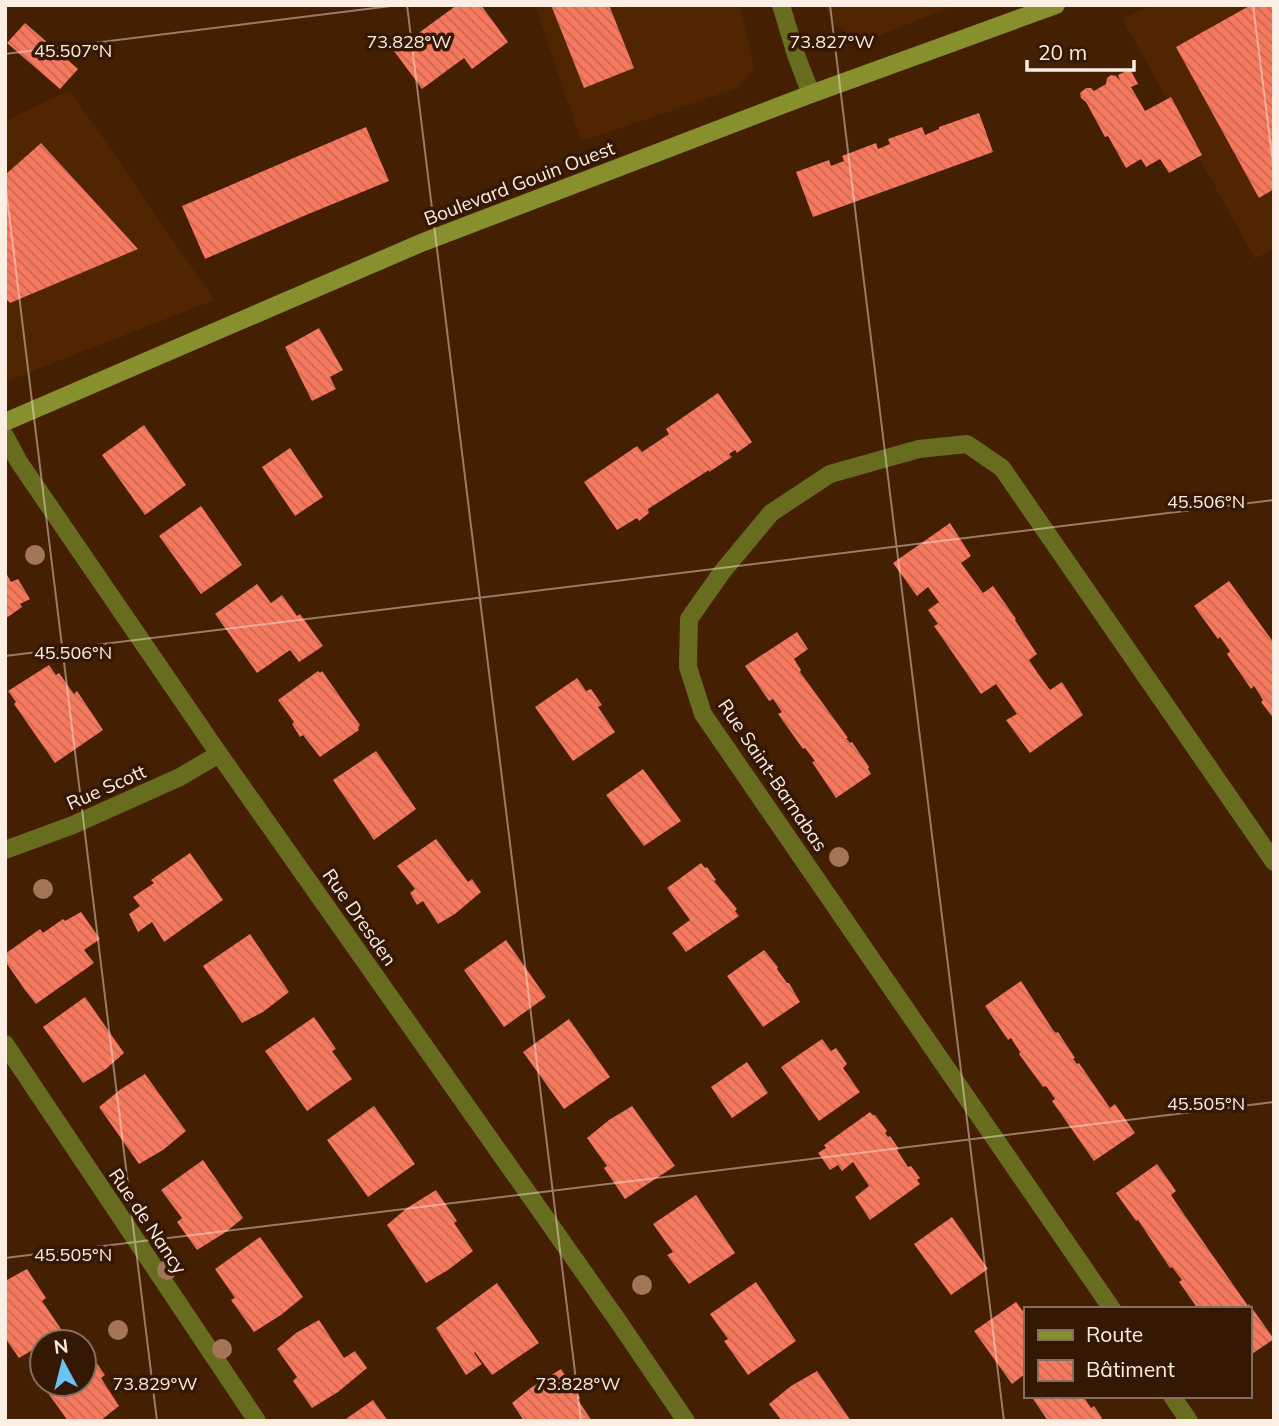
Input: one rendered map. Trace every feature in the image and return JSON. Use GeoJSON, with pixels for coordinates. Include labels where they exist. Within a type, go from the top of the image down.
{"type":"FeatureCollection","features":[{"type":"Feature","properties":{"kind":"street"},"geometry":{"type":"LineString","coordinates":[[780,5],[811,94]]}},
{"type":"Feature","properties":{"kind":"street","name":"Boulevard Gouin Ouest"},"geometry":{"type":"LineString","coordinates":[[5,422],[421,243],[811,94],[1056,5]]}},
{"type":"Feature","properties":{"kind":"street","name":"Rue Dresden"},"geometry":{"type":"LineString","coordinates":[[5,436],[19,462],[219,754],[586,1275],[685,1421]]}},
{"type":"Feature","properties":{"kind":"street","name":"Rue Saint-Barnabas"},"geometry":{"type":"LineString","coordinates":[[1111,1307],[703,714],[688,667],[689,619],[722,572],[771,513],[830,474],[919,449],[967,444],[1002,468],[1274,862]]}},
{"type":"Feature","properties":{"kind":"street","name":"Rue Scott"},"geometry":{"type":"LineString","coordinates":[[5,850],[73,825],[168,783],[219,754]]}},
{"type":"Feature","properties":{"kind":"street","name":"Rue de Nancy"},"geometry":{"type":"LineString","coordinates":[[5,1044],[257,1421]]}},
{"type":"Feature","properties":{"kind":"street"},"geometry":{"type":"LineString","coordinates":[[1173,1398],[1189,1421]]}},
{"type":"Feature","properties":{"kind":"shaded area"},"geometry":{"type":"Polygon","coordinates":[[[535,5],[740,5],[754,67],[738,88],[581,141],[535,5]]]}},
{"type":"Feature","properties":{"kind":"shaded area"},"geometry":{"type":"Polygon","coordinates":[[[824,5],[956,5],[862,42],[834,25],[824,5]]]}},
{"type":"Feature","properties":{"kind":"shaded area"},"geometry":{"type":"Polygon","coordinates":[[[1154,5],[1274,5],[1274,248],[1255,259],[1122,18],[1154,5]]]}},
{"type":"Feature","properties":{"kind":"shaded area"},"geometry":{"type":"Polygon","coordinates":[[[70,90],[214,300],[5,382],[5,121],[70,90]]]}},
{"type":"Feature","properties":{"kind":"building"},"geometry":{"type":"Polygon","coordinates":[[[457,5],[481,5],[508,42],[472,69],[464,58],[422,89],[394,51],[457,5]]]}},
{"type":"Feature","properties":{"kind":"building"},"geometry":{"type":"Polygon","coordinates":[[[551,5],[609,5],[634,68],[584,88],[551,5]]]}},
{"type":"Feature","properties":{"kind":"building"},"geometry":{"type":"Polygon","coordinates":[[[1251,5],[1274,5],[1274,189],[1259,198],[1176,47],[1251,5]]]}},
{"type":"Feature","properties":{"kind":"building"},"geometry":{"type":"Polygon","coordinates":[[[25,23],[78,69],[60,89],[7,43],[25,23]]]}},
{"type":"Feature","properties":{"kind":"building"},"geometry":{"type":"Polygon","coordinates":[[[1130,69],[1138,84],[1131,87],[1145,111],[1171,97],[1202,155],[1169,173],[1160,159],[1146,167],[1141,159],[1126,168],[1080,93],[1086,88],[1094,91],[1106,84],[1111,75],[1120,80],[1118,75],[1130,69]]]}},
{"type":"Feature","properties":{"kind":"building"},"geometry":{"type":"Polygon","coordinates":[[[979,113],[993,152],[813,217],[796,172],[829,160],[831,166],[844,161],[842,156],[876,143],[878,149],[890,144],[888,139],[922,127],[925,135],[939,127],[979,113]]]}},
{"type":"Feature","properties":{"kind":"building"},"geometry":{"type":"Polygon","coordinates":[[[366,127],[389,181],[205,259],[182,206],[366,127]]]}},
{"type":"Feature","properties":{"kind":"building"},"geometry":{"type":"Polygon","coordinates":[[[41,143],[138,249],[10,303],[5,298],[5,175],[41,143]]]}},
{"type":"Feature","properties":{"kind":"building"},"geometry":{"type":"Polygon","coordinates":[[[319,328],[343,370],[330,377],[336,389],[312,401],[285,347],[319,328]]]}},
{"type":"Feature","properties":{"kind":"building"},"geometry":{"type":"Polygon","coordinates":[[[718,393],[752,442],[737,453],[735,450],[729,454],[732,457],[648,509],[649,513],[639,521],[637,518],[617,530],[584,482],[637,446],[642,452],[669,434],[666,429],[718,393]]]}},
{"type":"Feature","properties":{"kind":"building"},"geometry":{"type":"Polygon","coordinates":[[[144,425],[186,485],[145,515],[102,455],[144,425]]]}},
{"type":"Feature","properties":{"kind":"building"},"geometry":{"type":"Polygon","coordinates":[[[290,448],[323,497],[295,516],[262,467],[290,448]]]}},
{"type":"Feature","properties":{"kind":"building"},"geometry":{"type":"Polygon","coordinates":[[[201,506],[242,565],[201,594],[159,536],[201,506]]]}},
{"type":"Feature","properties":{"kind":"building"},"geometry":{"type":"Polygon","coordinates":[[[950,523],[971,556],[961,563],[983,593],[993,586],[1037,654],[1029,660],[1039,675],[1050,690],[1062,682],[1083,715],[1030,753],[1006,720],[1017,714],[996,684],[981,694],[934,626],[938,624],[928,610],[939,602],[928,587],[917,596],[893,563],[950,523]]]}},
{"type":"Feature","properties":{"kind":"building"},"geometry":{"type":"Polygon","coordinates":[[[5,571],[11,582],[18,579],[30,599],[20,604],[22,607],[5,619],[5,571]]]}},
{"type":"Feature","properties":{"kind":"building"},"geometry":{"type":"Polygon","coordinates":[[[1229,581],[1274,643],[1274,719],[1261,702],[1263,700],[1254,686],[1251,689],[1227,654],[1230,651],[1194,606],[1229,581]]]}},
{"type":"Feature","properties":{"kind":"building"},"geometry":{"type":"Polygon","coordinates":[[[257,584],[271,603],[282,595],[297,616],[300,614],[323,646],[299,662],[290,650],[257,673],[215,614],[257,584]]]}},
{"type":"Feature","properties":{"kind":"building"},"geometry":{"type":"Polygon","coordinates":[[[797,632],[808,649],[794,659],[800,672],[846,738],[852,742],[871,774],[836,798],[812,762],[815,761],[778,714],[782,712],[773,699],[769,701],[745,666],[797,632]]]}},
{"type":"Feature","properties":{"kind":"building"},"geometry":{"type":"Polygon","coordinates":[[[49,665],[56,675],[59,673],[74,694],[77,691],[103,730],[55,763],[8,691],[49,665]]]}},
{"type":"Feature","properties":{"kind":"building"},"geometry":{"type":"Polygon","coordinates":[[[318,671],[322,671],[360,725],[359,730],[320,757],[303,735],[300,737],[292,724],[294,722],[278,700],[318,671]]]}},
{"type":"Feature","properties":{"kind":"building"},"geometry":{"type":"Polygon","coordinates":[[[577,678],[586,691],[591,689],[602,705],[598,707],[615,732],[573,761],[535,707],[577,678]]]}},
{"type":"Feature","properties":{"kind":"building"},"geometry":{"type":"Polygon","coordinates":[[[376,751],[416,809],[374,840],[333,780],[376,751]]]}},
{"type":"Feature","properties":{"kind":"building"},"geometry":{"type":"Polygon","coordinates":[[[643,769],[681,821],[644,846],[606,795],[643,769]]]}},
{"type":"Feature","properties":{"kind":"building"},"geometry":{"type":"Polygon","coordinates":[[[436,839],[468,882],[472,879],[481,892],[455,914],[438,924],[423,901],[417,905],[410,893],[415,889],[397,866],[436,839]]]}},
{"type":"Feature","properties":{"kind":"building"},"geometry":{"type":"Polygon","coordinates":[[[190,853],[223,900],[164,942],[152,922],[138,932],[129,914],[140,906],[133,897],[154,883],[151,880],[190,853]]]}},
{"type":"Feature","properties":{"kind":"building"},"geometry":{"type":"Polygon","coordinates":[[[701,863],[707,867],[716,880],[714,881],[737,909],[735,911],[739,916],[686,952],[672,933],[690,920],[667,888],[701,863]]]}},
{"type":"Feature","properties":{"kind":"building"},"geometry":{"type":"Polygon","coordinates":[[[81,912],[100,939],[84,950],[94,963],[36,1004],[5,961],[5,954],[40,929],[43,933],[63,919],[65,921],[81,912]]]}},
{"type":"Feature","properties":{"kind":"building"},"geometry":{"type":"Polygon","coordinates":[[[250,934],[289,992],[263,1012],[242,1023],[203,966],[250,934]]]}},
{"type":"Feature","properties":{"kind":"building"},"geometry":{"type":"Polygon","coordinates":[[[506,940],[546,997],[504,1027],[464,970],[506,940]]]}},
{"type":"Feature","properties":{"kind":"building"},"geometry":{"type":"Polygon","coordinates":[[[764,950],[800,1002],[763,1027],[727,976],[764,950]]]}},
{"type":"Feature","properties":{"kind":"building"},"geometry":{"type":"Polygon","coordinates":[[[1021,981],[1053,1030],[1058,1032],[1075,1058],[1073,1059],[1079,1063],[1110,1108],[1115,1104],[1135,1133],[1094,1161],[1052,1101],[1055,1099],[1046,1086],[1043,1087],[1011,1038],[1008,1040],[985,1006],[1021,981]]]}},
{"type":"Feature","properties":{"kind":"building"},"geometry":{"type":"Polygon","coordinates":[[[85,997],[124,1053],[106,1069],[83,1083],[43,1027],[85,997]]]}},
{"type":"Feature","properties":{"kind":"building"},"geometry":{"type":"Polygon","coordinates":[[[314,1017],[336,1049],[332,1051],[352,1079],[307,1111],[265,1051],[314,1017]]]}},
{"type":"Feature","properties":{"kind":"building"},"geometry":{"type":"Polygon","coordinates":[[[569,1019],[610,1077],[564,1109],[523,1052],[569,1019]]]}},
{"type":"Feature","properties":{"kind":"building"},"geometry":{"type":"Polygon","coordinates":[[[822,1039],[831,1051],[836,1048],[847,1064],[843,1068],[860,1092],[819,1121],[781,1067],[822,1039]]]}},
{"type":"Feature","properties":{"kind":"building"},"geometry":{"type":"Polygon","coordinates":[[[747,1062],[768,1093],[732,1118],[711,1087],[747,1062]]]}},
{"type":"Feature","properties":{"kind":"building"},"geometry":{"type":"Polygon","coordinates":[[[145,1074],[186,1131],[163,1150],[139,1164],[99,1107],[145,1074]]]}},
{"type":"Feature","properties":{"kind":"building"},"geometry":{"type":"Polygon","coordinates":[[[374,1106],[415,1164],[368,1197],[327,1140],[374,1106]]]}},
{"type":"Feature","properties":{"kind":"building"},"geometry":{"type":"Polygon","coordinates":[[[632,1106],[675,1166],[625,1199],[604,1168],[607,1166],[587,1138],[632,1106]]]}},
{"type":"Feature","properties":{"kind":"building"},"geometry":{"type":"Polygon","coordinates":[[[870,1112],[887,1131],[885,1133],[899,1149],[897,1150],[908,1167],[911,1166],[920,1178],[917,1180],[920,1184],[870,1220],[855,1197],[869,1186],[853,1162],[842,1171],[838,1165],[830,1170],[818,1153],[826,1148],[824,1145],[870,1112]]]}},
{"type":"Feature","properties":{"kind":"building"},"geometry":{"type":"Polygon","coordinates":[[[203,1160],[243,1218],[197,1250],[177,1222],[182,1218],[161,1190],[203,1160]]]}},
{"type":"Feature","properties":{"kind":"building"},"geometry":{"type":"Polygon","coordinates":[[[1157,1164],[1176,1191],[1171,1195],[1181,1210],[1248,1306],[1249,1304],[1274,1339],[1251,1355],[1251,1307],[1197,1307],[1179,1282],[1182,1280],[1172,1267],[1170,1268],[1116,1193],[1157,1164]]]}},
{"type":"Feature","properties":{"kind":"building"},"geometry":{"type":"Polygon","coordinates":[[[436,1190],[473,1251],[426,1283],[387,1225],[407,1208],[436,1190]]]}},
{"type":"Feature","properties":{"kind":"building"},"geometry":{"type":"Polygon","coordinates":[[[696,1195],[735,1253],[689,1284],[667,1255],[673,1252],[653,1224],[696,1195]]]}},
{"type":"Feature","properties":{"kind":"building"},"geometry":{"type":"Polygon","coordinates":[[[952,1217],[988,1269],[951,1295],[914,1244],[952,1217]]]}},
{"type":"Feature","properties":{"kind":"building"},"geometry":{"type":"Polygon","coordinates":[[[260,1237],[303,1297],[254,1332],[231,1300],[235,1298],[215,1269],[260,1237]]]}},
{"type":"Feature","properties":{"kind":"building"},"geometry":{"type":"Polygon","coordinates":[[[27,1269],[46,1298],[42,1301],[60,1328],[28,1328],[28,1353],[19,1358],[5,1338],[5,1281],[27,1269]]]}},
{"type":"Feature","properties":{"kind":"building"},"geometry":{"type":"Polygon","coordinates":[[[756,1282],[796,1341],[748,1375],[724,1341],[728,1339],[710,1314],[756,1282]]]}},
{"type":"Feature","properties":{"kind":"building"},"geometry":{"type":"Polygon","coordinates":[[[497,1283],[539,1343],[492,1375],[475,1352],[482,1364],[466,1375],[436,1328],[497,1283]]]}},
{"type":"Feature","properties":{"kind":"building"},"geometry":{"type":"Polygon","coordinates":[[[1016,1302],[1024,1313],[1024,1375],[1012,1384],[974,1331],[1016,1302]]]}},
{"type":"Feature","properties":{"kind":"building"},"geometry":{"type":"Polygon","coordinates":[[[319,1320],[344,1358],[355,1351],[367,1368],[338,1392],[312,1408],[293,1381],[297,1377],[277,1349],[296,1333],[319,1320]]]}},
{"type":"Feature","properties":{"kind":"building"},"geometry":{"type":"Polygon","coordinates":[[[98,1365],[105,1375],[101,1378],[119,1406],[100,1421],[68,1421],[52,1398],[98,1398],[98,1365]]]}},
{"type":"Feature","properties":{"kind":"building"},"geometry":{"type":"Polygon","coordinates":[[[561,1369],[592,1421],[524,1421],[512,1403],[561,1369]]]}},
{"type":"Feature","properties":{"kind":"building"},"geometry":{"type":"Polygon","coordinates":[[[817,1371],[851,1421],[782,1421],[769,1404],[791,1386],[817,1371]]]}},
{"type":"Feature","properties":{"kind":"building"},"geometry":{"type":"Polygon","coordinates":[[[1084,1398],[1102,1418],[1099,1421],[1048,1421],[1033,1399],[1084,1398]]]}},
{"type":"Feature","properties":{"kind":"building"},"geometry":{"type":"Polygon","coordinates":[[[373,1400],[388,1421],[343,1421],[373,1400]]]}}]}
